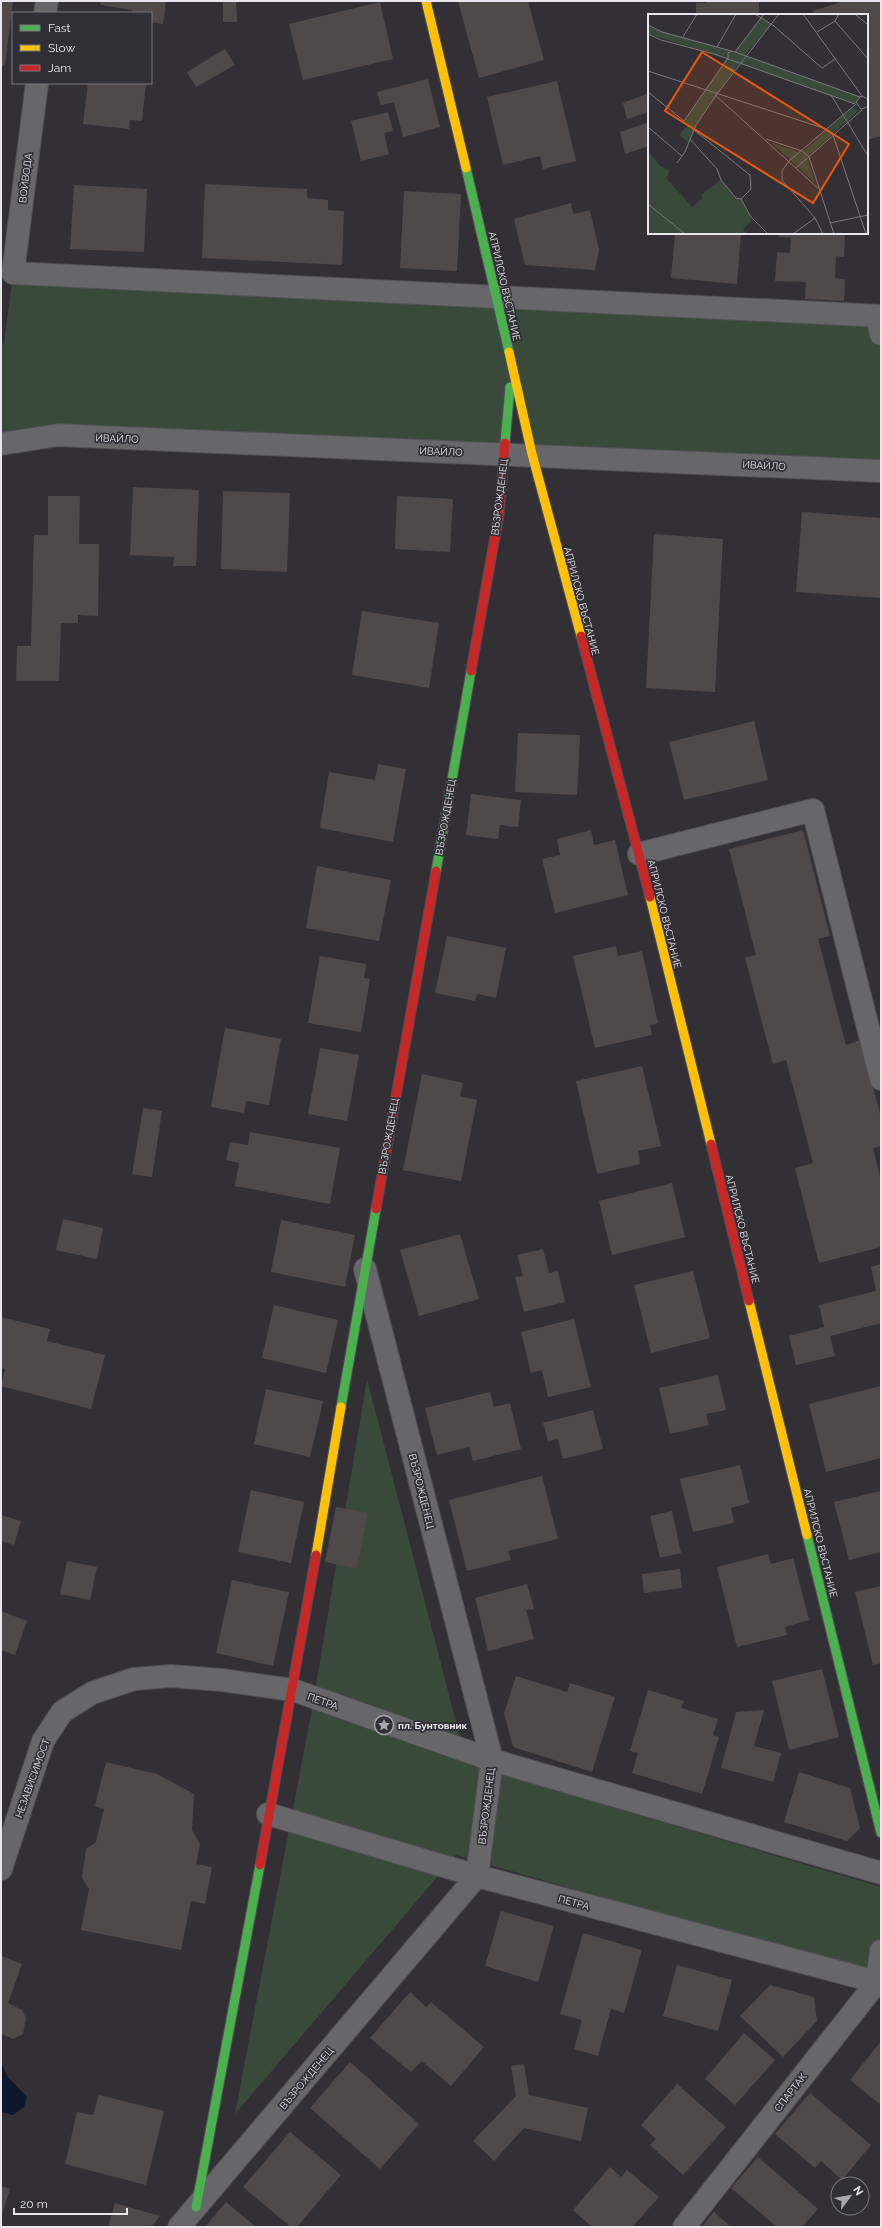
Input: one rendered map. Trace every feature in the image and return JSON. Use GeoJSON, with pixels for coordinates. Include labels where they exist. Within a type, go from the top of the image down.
{"type":"FeatureCollection","features":[{"type":"Feature","properties":{"kind":"street"},"geometry":{"type":"LineString","coordinates":[[45,12],[47,1]]}},
{"type":"Feature","properties":{"kind":"street","name":"АПРИЛСКО ВЪСТАНИЕ"},"geometry":{"type":"LineString","coordinates":[[426,1],[497,296],[532,454],[639,854],[881,1833]]}},
{"type":"Feature","properties":{"kind":"street","name":"ВОЙВОДА"},"geometry":{"type":"LineString","coordinates":[[36,84],[13,273],[497,296]]}},
{"type":"Feature","properties":{"kind":"street"},"geometry":{"type":"LineString","coordinates":[[497,296],[880,322]]}},
{"type":"Feature","properties":{"kind":"street","name":"ВЪЗРОЖДЕНЕЦ"},"geometry":{"type":"LineString","coordinates":[[196,2206],[268,1814],[293,1690],[365,1269],[499,514],[505,454],[511,363]]}},
{"type":"Feature","properties":{"kind":"street","name":"ИВАЙЛО"},"geometry":{"type":"LineString","coordinates":[[1,444],[58,435],[532,454],[881,471]]}},
{"type":"Feature","properties":{"kind":"street"},"geometry":{"type":"LineString","coordinates":[[639,854],[813,810],[881,1079]]}},
{"type":"Feature","properties":{"kind":"street","name":"ВЪЗРОЖДЕНЕЦ"},"geometry":{"type":"LineString","coordinates":[[178,2227],[477,1876],[492,1760],[365,1269]]}},
{"type":"Feature","properties":{"kind":"street","name":"НЕЗАВИСИМОСТ"},"geometry":{"type":"LineString","coordinates":[[1,1869],[43,1741],[62,1712],[92,1693],[134,1679],[171,1676],[222,1680],[293,1690]]}},
{"type":"Feature","properties":{"kind":"street","name":"ПЕТРА"},"geometry":{"type":"LineString","coordinates":[[293,1690],[492,1760],[881,1873]]}},
{"type":"Feature","properties":{"kind":"street","name":"ПЕТРА"},"geometry":{"type":"LineString","coordinates":[[268,1814],[477,1876],[879,1983]]}},
{"type":"Feature","properties":{"kind":"street"},"geometry":{"type":"LineString","coordinates":[[879,1983],[881,1951]]}},
{"type":"Feature","properties":{"kind":"street","name":"СПАРТАК"},"geometry":{"type":"LineString","coordinates":[[684,2227],[879,1983]]}},
{"type":"Feature","properties":{"kind":"green space"},"geometry":{"type":"Polygon","coordinates":[[[13,273],[881,316],[881,471],[532,454],[512,365],[505,454],[1,444],[1,344],[4,344],[13,273]]]}},
{"type":"Feature","properties":{"kind":"green space","name":"пл. Бунтовник"},"geometry":{"type":"Polygon","coordinates":[[[367,1379],[467,1764],[881,1887],[881,1978],[456,1855],[235,2114],[312,1709],[367,1379]]]}},
{"type":"Feature","properties":{"kind":"water"},"geometry":{"type":"Polygon","coordinates":[[[1,2062],[7,2076],[27,2097],[24,2107],[13,2115],[1,2112],[1,2062]]]}},
{"type":"Feature","properties":{"kind":"building"},"geometry":{"type":"Polygon","coordinates":[[[1,1],[13,1],[5,66],[1,66],[1,1]]]}},
{"type":"Feature","properties":{"kind":"building"},"geometry":{"type":"Polygon","coordinates":[[[101,1],[166,1],[163,24],[152,22],[152,12],[132,12],[132,10],[100,5],[101,1]]]}},
{"type":"Feature","properties":{"kind":"building"},"geometry":{"type":"Polygon","coordinates":[[[223,1],[236,1],[237,22],[223,22],[223,1]]]}},
{"type":"Feature","properties":{"kind":"building"},"geometry":{"type":"Polygon","coordinates":[[[458,1],[528,1],[544,60],[479,78],[458,1]]]}},
{"type":"Feature","properties":{"kind":"building"},"geometry":{"type":"Polygon","coordinates":[[[706,1],[759,1],[759,14],[696,14],[696,3],[706,3],[706,1]]]}},
{"type":"Feature","properties":{"kind":"building"},"geometry":{"type":"Polygon","coordinates":[[[844,1],[881,1],[881,136],[868,140],[868,14],[814,14],[813,11],[844,1]]]}},
{"type":"Feature","properties":{"kind":"building"},"geometry":{"type":"Polygon","coordinates":[[[380,2],[393,59],[303,80],[289,24],[380,2]]]}},
{"type":"Feature","properties":{"kind":"building"},"geometry":{"type":"Polygon","coordinates":[[[225,49],[235,65],[196,87],[187,72],[225,49]]]}},
{"type":"Feature","properties":{"kind":"building"},"geometry":{"type":"Polygon","coordinates":[[[428,79],[440,127],[403,137],[394,102],[381,105],[377,92],[428,79]]]}},
{"type":"Feature","properties":{"kind":"building"},"geometry":{"type":"Polygon","coordinates":[[[557,81],[576,161],[543,169],[540,156],[503,165],[487,97],[557,81]]]}},
{"type":"Feature","properties":{"kind":"building"},"geometry":{"type":"Polygon","coordinates":[[[88,84],[146,84],[142,121],[130,120],[129,129],[83,124],[88,84]]]}},
{"type":"Feature","properties":{"kind":"building"},"geometry":{"type":"Polygon","coordinates":[[[648,93],[648,112],[627,119],[623,103],[648,93]]]}},
{"type":"Feature","properties":{"kind":"building"},"geometry":{"type":"Polygon","coordinates":[[[388,112],[393,131],[384,133],[389,154],[361,161],[351,121],[388,112]]]}},
{"type":"Feature","properties":{"kind":"building"},"geometry":{"type":"Polygon","coordinates":[[[648,122],[648,146],[625,154],[620,132],[648,122]]]}},
{"type":"Feature","properties":{"kind":"building"},"geometry":{"type":"Polygon","coordinates":[[[205,184],[307,189],[307,198],[328,200],[328,210],[344,211],[342,265],[202,258],[205,184]]]}},
{"type":"Feature","properties":{"kind":"building"},"geometry":{"type":"Polygon","coordinates":[[[74,185],[147,189],[144,252],[70,249],[74,185]]]}},
{"type":"Feature","properties":{"kind":"building"},"geometry":{"type":"Polygon","coordinates":[[[404,191],[461,194],[457,271],[400,268],[404,191]]]}},
{"type":"Feature","properties":{"kind":"building"},"geometry":{"type":"Polygon","coordinates":[[[571,203],[573,214],[590,210],[599,250],[595,270],[525,265],[514,219],[571,203]]]}},
{"type":"Feature","properties":{"kind":"building"},"geometry":{"type":"Polygon","coordinates":[[[675,234],[741,234],[737,284],[671,278],[675,234]]]}},
{"type":"Feature","properties":{"kind":"building"},"geometry":{"type":"Polygon","coordinates":[[[779,234],[845,234],[844,257],[836,256],[835,278],[845,279],[844,301],[805,299],[806,282],[775,281],[777,252],[790,253],[791,238],[779,237],[779,234]]]}},
{"type":"Feature","properties":{"kind":"building"},"geometry":{"type":"Polygon","coordinates":[[[133,487],[199,490],[196,566],[173,566],[174,557],[130,555],[133,487]]]}},
{"type":"Feature","properties":{"kind":"building"},"geometry":{"type":"Polygon","coordinates":[[[223,491],[290,493],[287,572],[221,569],[223,491]]]}},
{"type":"Feature","properties":{"kind":"building"},"geometry":{"type":"Polygon","coordinates":[[[48,496],[80,496],[79,544],[99,544],[98,616],[78,615],[78,623],[61,623],[59,681],[16,681],[17,646],[31,646],[34,535],[48,535],[48,496]]]}},
{"type":"Feature","properties":{"kind":"building"},"geometry":{"type":"Polygon","coordinates":[[[397,496],[453,499],[450,552],[395,549],[397,496]]]}},
{"type":"Feature","properties":{"kind":"building"},"geometry":{"type":"Polygon","coordinates":[[[802,512],[881,518],[881,598],[796,592],[802,512]]]}},
{"type":"Feature","properties":{"kind":"building"},"geometry":{"type":"Polygon","coordinates":[[[654,534],[723,539],[715,692],[646,688],[654,534]]]}},
{"type":"Feature","properties":{"kind":"building"},"geometry":{"type":"Polygon","coordinates":[[[362,611],[439,623],[429,688],[352,675],[362,611]]]}},
{"type":"Feature","properties":{"kind":"building"},"geometry":{"type":"Polygon","coordinates":[[[754,721],[768,780],[684,800],[669,742],[754,721]]]}},
{"type":"Feature","properties":{"kind":"building"},"geometry":{"type":"Polygon","coordinates":[[[518,733],[580,735],[577,795],[515,792],[518,733]]]}},
{"type":"Feature","properties":{"kind":"building"},"geometry":{"type":"Polygon","coordinates":[[[378,764],[406,769],[393,842],[320,828],[329,772],[375,780],[378,764]]]}},
{"type":"Feature","properties":{"kind":"building"},"geometry":{"type":"Polygon","coordinates":[[[471,794],[521,800],[518,827],[500,825],[498,839],[466,835],[471,794]]]}},
{"type":"Feature","properties":{"kind":"building"},"geometry":{"type":"Polygon","coordinates":[[[591,830],[594,845],[615,840],[628,895],[555,913],[542,859],[560,855],[557,839],[591,830]]]}},
{"type":"Feature","properties":{"kind":"building"},"geometry":{"type":"Polygon","coordinates":[[[803,830],[830,936],[818,939],[846,1045],[860,1040],[881,1117],[881,1146],[873,1148],[881,1181],[881,1247],[819,1263],[795,1168],[813,1163],[786,1060],[773,1064],[745,958],[756,955],[729,849],[803,830]]]}},
{"type":"Feature","properties":{"kind":"building"},"geometry":{"type":"Polygon","coordinates":[[[317,866],[391,880],[379,941],[306,928],[317,866]]]}},
{"type":"Feature","properties":{"kind":"building"},"geometry":{"type":"Polygon","coordinates":[[[447,936],[506,948],[496,998],[477,994],[475,1001],[435,993],[447,936]]]}},
{"type":"Feature","properties":{"kind":"building"},"geometry":{"type":"Polygon","coordinates":[[[616,946],[618,956],[642,951],[658,1023],[650,1025],[652,1035],[595,1048],[573,956],[616,946]]]}},
{"type":"Feature","properties":{"kind":"building"},"geometry":{"type":"Polygon","coordinates":[[[320,956],[366,964],[364,978],[370,979],[361,1032],[308,1023],[320,956]]]}},
{"type":"Feature","properties":{"kind":"building"},"geometry":{"type":"Polygon","coordinates":[[[225,1028],[281,1039],[269,1105],[246,1101],[244,1113],[211,1107],[225,1028]]]}},
{"type":"Feature","properties":{"kind":"building"},"geometry":{"type":"Polygon","coordinates":[[[320,1048],[359,1055],[347,1121],[308,1114],[320,1048]]]}},
{"type":"Feature","properties":{"kind":"building"},"geometry":{"type":"Polygon","coordinates":[[[642,1066],[661,1146],[638,1151],[640,1164],[597,1174],[576,1081],[642,1066]]]}},
{"type":"Feature","properties":{"kind":"building"},"geometry":{"type":"Polygon","coordinates":[[[422,1074],[463,1083],[460,1096],[477,1100],[461,1181],[403,1170],[422,1074]]]}},
{"type":"Feature","properties":{"kind":"building"},"geometry":{"type":"Polygon","coordinates":[[[143,1108],[162,1111],[152,1177],[132,1174],[143,1108]]]}},
{"type":"Feature","properties":{"kind":"building"},"geometry":{"type":"Polygon","coordinates":[[[250,1132],[340,1148],[330,1204],[235,1186],[239,1163],[226,1160],[230,1142],[248,1145],[250,1132]]]}},
{"type":"Feature","properties":{"kind":"building"},"geometry":{"type":"Polygon","coordinates":[[[672,1183],[685,1237],[612,1255],[599,1201],[672,1183]]]}},
{"type":"Feature","properties":{"kind":"building"},"geometry":{"type":"Polygon","coordinates":[[[63,1219],[103,1228],[97,1259],[56,1250],[63,1219]]]}},
{"type":"Feature","properties":{"kind":"building"},"geometry":{"type":"Polygon","coordinates":[[[281,1220],[355,1235],[345,1287],[271,1272],[281,1220]]]}},
{"type":"Feature","properties":{"kind":"building"},"geometry":{"type":"Polygon","coordinates":[[[460,1234],[479,1299],[419,1316],[400,1250],[460,1234]]]}},
{"type":"Feature","properties":{"kind":"building"},"geometry":{"type":"Polygon","coordinates":[[[543,1249],[549,1273],[558,1271],[565,1302],[524,1312],[515,1277],[523,1276],[517,1255],[543,1249]]]}},
{"type":"Feature","properties":{"kind":"building"},"geometry":{"type":"Polygon","coordinates":[[[881,1264],[881,1323],[830,1336],[835,1356],[796,1365],[789,1336],[824,1327],[819,1305],[876,1291],[871,1267],[881,1264]]]}},
{"type":"Feature","properties":{"kind":"building"},"geometry":{"type":"Polygon","coordinates":[[[693,1271],[710,1338],[651,1353],[634,1285],[693,1271]]]}},
{"type":"Feature","properties":{"kind":"building"},"geometry":{"type":"Polygon","coordinates":[[[274,1305],[338,1320],[326,1373],[262,1358],[274,1305]]]}},
{"type":"Feature","properties":{"kind":"building"},"geometry":{"type":"Polygon","coordinates":[[[1,1317],[50,1329],[47,1341],[105,1355],[91,1409],[1,1386],[5,1369],[1,1368],[1,1317]]]}},
{"type":"Feature","properties":{"kind":"building"},"geometry":{"type":"Polygon","coordinates":[[[574,1319],[591,1387],[548,1397],[542,1370],[531,1373],[521,1332],[574,1319]]]}},
{"type":"Feature","properties":{"kind":"building"},"geometry":{"type":"Polygon","coordinates":[[[718,1375],[726,1410],[706,1414],[709,1425],[670,1434],[659,1388],[718,1375]]]}},
{"type":"Feature","properties":{"kind":"building"},"geometry":{"type":"Polygon","coordinates":[[[881,1386],[881,1458],[826,1472],[809,1404],[881,1386]]]}},
{"type":"Feature","properties":{"kind":"building"},"geometry":{"type":"Polygon","coordinates":[[[266,1389],[323,1401],[310,1457],[254,1444],[266,1389]]]}},
{"type":"Feature","properties":{"kind":"building"},"geometry":{"type":"Polygon","coordinates":[[[490,1392],[494,1407],[510,1403],[521,1449],[473,1461],[469,1447],[437,1455],[425,1408],[490,1392]]]}},
{"type":"Feature","properties":{"kind":"building"},"geometry":{"type":"Polygon","coordinates":[[[593,1410],[603,1449],[563,1459],[558,1439],[548,1441],[543,1423],[593,1410]]]}},
{"type":"Feature","properties":{"kind":"building"},"geometry":{"type":"Polygon","coordinates":[[[740,1465],[749,1503],[731,1508],[734,1523],[693,1532],[680,1479],[740,1465]]]}},
{"type":"Feature","properties":{"kind":"building"},"geometry":{"type":"Polygon","coordinates":[[[542,1476],[558,1539],[508,1551],[511,1560],[467,1571],[449,1500],[542,1476]]]}},
{"type":"Feature","properties":{"kind":"building"},"geometry":{"type":"Polygon","coordinates":[[[251,1490],[304,1502],[291,1563],[238,1552],[251,1490]]]}},
{"type":"Feature","properties":{"kind":"building"},"geometry":{"type":"Polygon","coordinates":[[[881,1491],[881,1552],[849,1560],[834,1502],[881,1491]]]}},
{"type":"Feature","properties":{"kind":"building"},"geometry":{"type":"Polygon","coordinates":[[[336,1507],[368,1513],[357,1569],[325,1562],[336,1507]]]}},
{"type":"Feature","properties":{"kind":"building"},"geometry":{"type":"Polygon","coordinates":[[[672,1511],[681,1553],[660,1558],[650,1516],[672,1511]]]}},
{"type":"Feature","properties":{"kind":"building"},"geometry":{"type":"Polygon","coordinates":[[[1,1515],[21,1521],[14,1545],[1,1541],[1,1515]]]}},
{"type":"Feature","properties":{"kind":"building"},"geometry":{"type":"Polygon","coordinates":[[[768,1554],[771,1564],[793,1558],[809,1620],[785,1627],[787,1635],[737,1647],[717,1567],[768,1554]]]}},
{"type":"Feature","properties":{"kind":"building"},"geometry":{"type":"Polygon","coordinates":[[[67,1561],[97,1567],[90,1600],[60,1594],[67,1561]]]}},
{"type":"Feature","properties":{"kind":"building"},"geometry":{"type":"Polygon","coordinates":[[[680,1569],[682,1588],[644,1593],[642,1574],[680,1569]]]}},
{"type":"Feature","properties":{"kind":"building"},"geometry":{"type":"Polygon","coordinates":[[[232,1580],[289,1592],[273,1666],[216,1653],[232,1580]]]}},
{"type":"Feature","properties":{"kind":"building"},"geometry":{"type":"Polygon","coordinates":[[[527,1584],[534,1609],[526,1610],[534,1639],[488,1651],[475,1598],[527,1584]]]}},
{"type":"Feature","properties":{"kind":"building"},"geometry":{"type":"Polygon","coordinates":[[[881,1586],[881,1663],[873,1665],[855,1592],[881,1586]]]}},
{"type":"Feature","properties":{"kind":"building"},"geometry":{"type":"Polygon","coordinates":[[[1,1611],[27,1621],[15,1655],[1,1650],[1,1611]]]}},
{"type":"Feature","properties":{"kind":"building"},"geometry":{"type":"Polygon","coordinates":[[[822,1669],[839,1737],[789,1750],[772,1681],[822,1669]]]}},
{"type":"Feature","properties":{"kind":"building"},"geometry":{"type":"Polygon","coordinates":[[[516,1676],[567,1692],[570,1683],[615,1697],[592,1772],[513,1747],[504,1713],[516,1676]]]}},
{"type":"Feature","properties":{"kind":"building"},"geometry":{"type":"Polygon","coordinates":[[[648,1690],[684,1701],[681,1708],[718,1719],[713,1735],[719,1737],[702,1794],[632,1773],[638,1753],[630,1751],[648,1690]]]}},
{"type":"Feature","properties":{"kind":"building"},"geometry":{"type":"Polygon","coordinates":[[[764,1710],[754,1746],[781,1753],[773,1782],[721,1768],[736,1712],[764,1710]]]}},
{"type":"Feature","properties":{"kind":"building"},"geometry":{"type":"Polygon","coordinates":[[[106,1762],[157,1774],[194,1794],[192,1830],[200,1844],[196,1864],[212,1867],[205,1904],[191,1901],[181,1950],[81,1930],[89,1889],[82,1878],[86,1849],[96,1842],[104,1809],[95,1806],[106,1762]]]}},
{"type":"Feature","properties":{"kind":"building"},"geometry":{"type":"Polygon","coordinates":[[[799,1772],[850,1788],[860,1828],[847,1841],[784,1822],[799,1772]]]}},
{"type":"Feature","properties":{"kind":"building"},"geometry":{"type":"Polygon","coordinates":[[[501,1911],[554,1926],[538,1982],[485,1966],[501,1911]]]}},
{"type":"Feature","properties":{"kind":"building"},"geometry":{"type":"Polygon","coordinates":[[[583,1933],[642,1950],[624,2013],[611,2009],[598,2056],[574,2049],[582,2020],[560,2014],[583,1933]]]}},
{"type":"Feature","properties":{"kind":"building"},"geometry":{"type":"Polygon","coordinates":[[[1,1956],[22,1964],[8,2003],[22,2010],[26,2018],[23,2034],[13,2039],[1,2034],[1,1956]]]}},
{"type":"Feature","properties":{"kind":"building"},"geometry":{"type":"Polygon","coordinates":[[[677,1965],[732,1980],[718,2031],[663,2016],[677,1965]]]}},
{"type":"Feature","properties":{"kind":"building"},"geometry":{"type":"Polygon","coordinates":[[[770,1985],[814,1997],[817,2021],[783,2057],[740,2016],[770,1985]]]}},
{"type":"Feature","properties":{"kind":"building"},"geometry":{"type":"Polygon","coordinates":[[[410,1992],[426,2007],[431,2002],[484,2047],[451,2086],[422,2061],[411,2072],[370,2038],[410,1992]]]}},
{"type":"Feature","properties":{"kind":"building"},"geometry":{"type":"Polygon","coordinates":[[[744,2033],[775,2060],[735,2105],[705,2079],[744,2033]]]}},
{"type":"Feature","properties":{"kind":"building"},"geometry":{"type":"Polygon","coordinates":[[[881,2041],[881,2105],[850,2080],[881,2041]]]}},
{"type":"Feature","properties":{"kind":"building"},"geometry":{"type":"Polygon","coordinates":[[[350,2062],[419,2124],[380,2169],[310,2108],[350,2062]]]}},
{"type":"Feature","properties":{"kind":"building"},"geometry":{"type":"Polygon","coordinates":[[[524,2064],[529,2095],[588,2108],[581,2141],[524,2128],[494,2161],[473,2141],[516,2096],[511,2066],[524,2064]]]}},
{"type":"Feature","properties":{"kind":"building"},"geometry":{"type":"Polygon","coordinates":[[[677,2084],[726,2127],[683,2175],[650,2145],[656,2139],[641,2125],[677,2084]]]}},
{"type":"Feature","properties":{"kind":"building"},"geometry":{"type":"Polygon","coordinates":[[[810,2093],[871,2145],[845,2176],[838,2176],[821,2161],[815,2168],[775,2134],[810,2093]]]}},
{"type":"Feature","properties":{"kind":"building"},"geometry":{"type":"Polygon","coordinates":[[[99,2095],[164,2111],[146,2185],[65,2164],[77,2112],[93,2115],[99,2095]]]}},
{"type":"Feature","properties":{"kind":"building"},"geometry":{"type":"Polygon","coordinates":[[[290,2132],[341,2175],[297,2227],[291,2227],[243,2187],[290,2132]]]}},
{"type":"Feature","properties":{"kind":"building"},"geometry":{"type":"Polygon","coordinates":[[[758,2157],[818,2209],[802,2227],[777,2227],[731,2188],[758,2157]]]}},
{"type":"Feature","properties":{"kind":"building"},"geometry":{"type":"Polygon","coordinates":[[[610,2167],[621,2177],[627,2170],[659,2197],[632,2227],[592,2227],[573,2210],[610,2167]]]}},
{"type":"Feature","properties":{"kind":"building"},"geometry":{"type":"Polygon","coordinates":[[[1,2186],[10,2189],[1,2217],[1,2186]]]}},
{"type":"Feature","properties":{"kind":"building"},"geometry":{"type":"Polygon","coordinates":[[[226,2202],[256,2227],[205,2227],[226,2202]]]}},
{"type":"Feature","properties":{"kind":"building"},"geometry":{"type":"Polygon","coordinates":[[[115,2203],[160,2216],[151,2227],[108,2227],[115,2203]]]}},
{"type":"Feature","properties":{"kind":"building"},"geometry":{"type":"Polygon","coordinates":[[[714,2212],[731,2227],[702,2227],[714,2212]]]}},
{"type":"Feature","properties":{"kind":"traffic: fast"},"geometry":{"type":"LineString","coordinates":[[466,168],[509,352]]}},
{"type":"Feature","properties":{"kind":"traffic: fast"},"geometry":{"type":"LineString","coordinates":[[505,443],[510,387]]}},
{"type":"Feature","properties":{"kind":"traffic: fast"},"geometry":{"type":"LineString","coordinates":[[436,871],[471,671]]}},
{"type":"Feature","properties":{"kind":"traffic: fast"},"geometry":{"type":"LineString","coordinates":[[341,1407],[376,1209]]}},
{"type":"Feature","properties":{"kind":"traffic: fast"},"geometry":{"type":"LineString","coordinates":[[807,1535],[881,1833]]}},
{"type":"Feature","properties":{"kind":"traffic: fast"},"geometry":{"type":"LineString","coordinates":[[196,2207],[260,1865]]}},
{"type":"Feature","properties":{"kind":"traffic: slow"},"geometry":{"type":"LineString","coordinates":[[426,1],[466,168]]}},
{"type":"Feature","properties":{"kind":"traffic: slow"},"geometry":{"type":"LineString","coordinates":[[509,352],[532,454],[581,636]]}},
{"type":"Feature","properties":{"kind":"traffic: slow"},"geometry":{"type":"LineString","coordinates":[[650,897],[711,1144]]}},
{"type":"Feature","properties":{"kind":"traffic: slow"},"geometry":{"type":"LineString","coordinates":[[749,1301],[807,1535]]}},
{"type":"Feature","properties":{"kind":"traffic: slow"},"geometry":{"type":"LineString","coordinates":[[316,1555],[341,1407]]}},
{"type":"Feature","properties":{"kind":"traffic: jam"},"geometry":{"type":"LineString","coordinates":[[471,671],[499,514],[505,443]]}},
{"type":"Feature","properties":{"kind":"traffic: jam"},"geometry":{"type":"LineString","coordinates":[[581,636],[650,897]]}},
{"type":"Feature","properties":{"kind":"traffic: jam"},"geometry":{"type":"LineString","coordinates":[[376,1209],[436,871]]}},
{"type":"Feature","properties":{"kind":"traffic: jam"},"geometry":{"type":"LineString","coordinates":[[711,1144],[749,1301]]}},
{"type":"Feature","properties":{"kind":"traffic: jam"},"geometry":{"type":"LineString","coordinates":[[260,1865],[316,1555]]}},
{"type":"Feature","properties":{"kind":"place","name":"пл. Бунтовник"},"geometry":{"type":"Point","coordinates":[384,1725]}}]}
